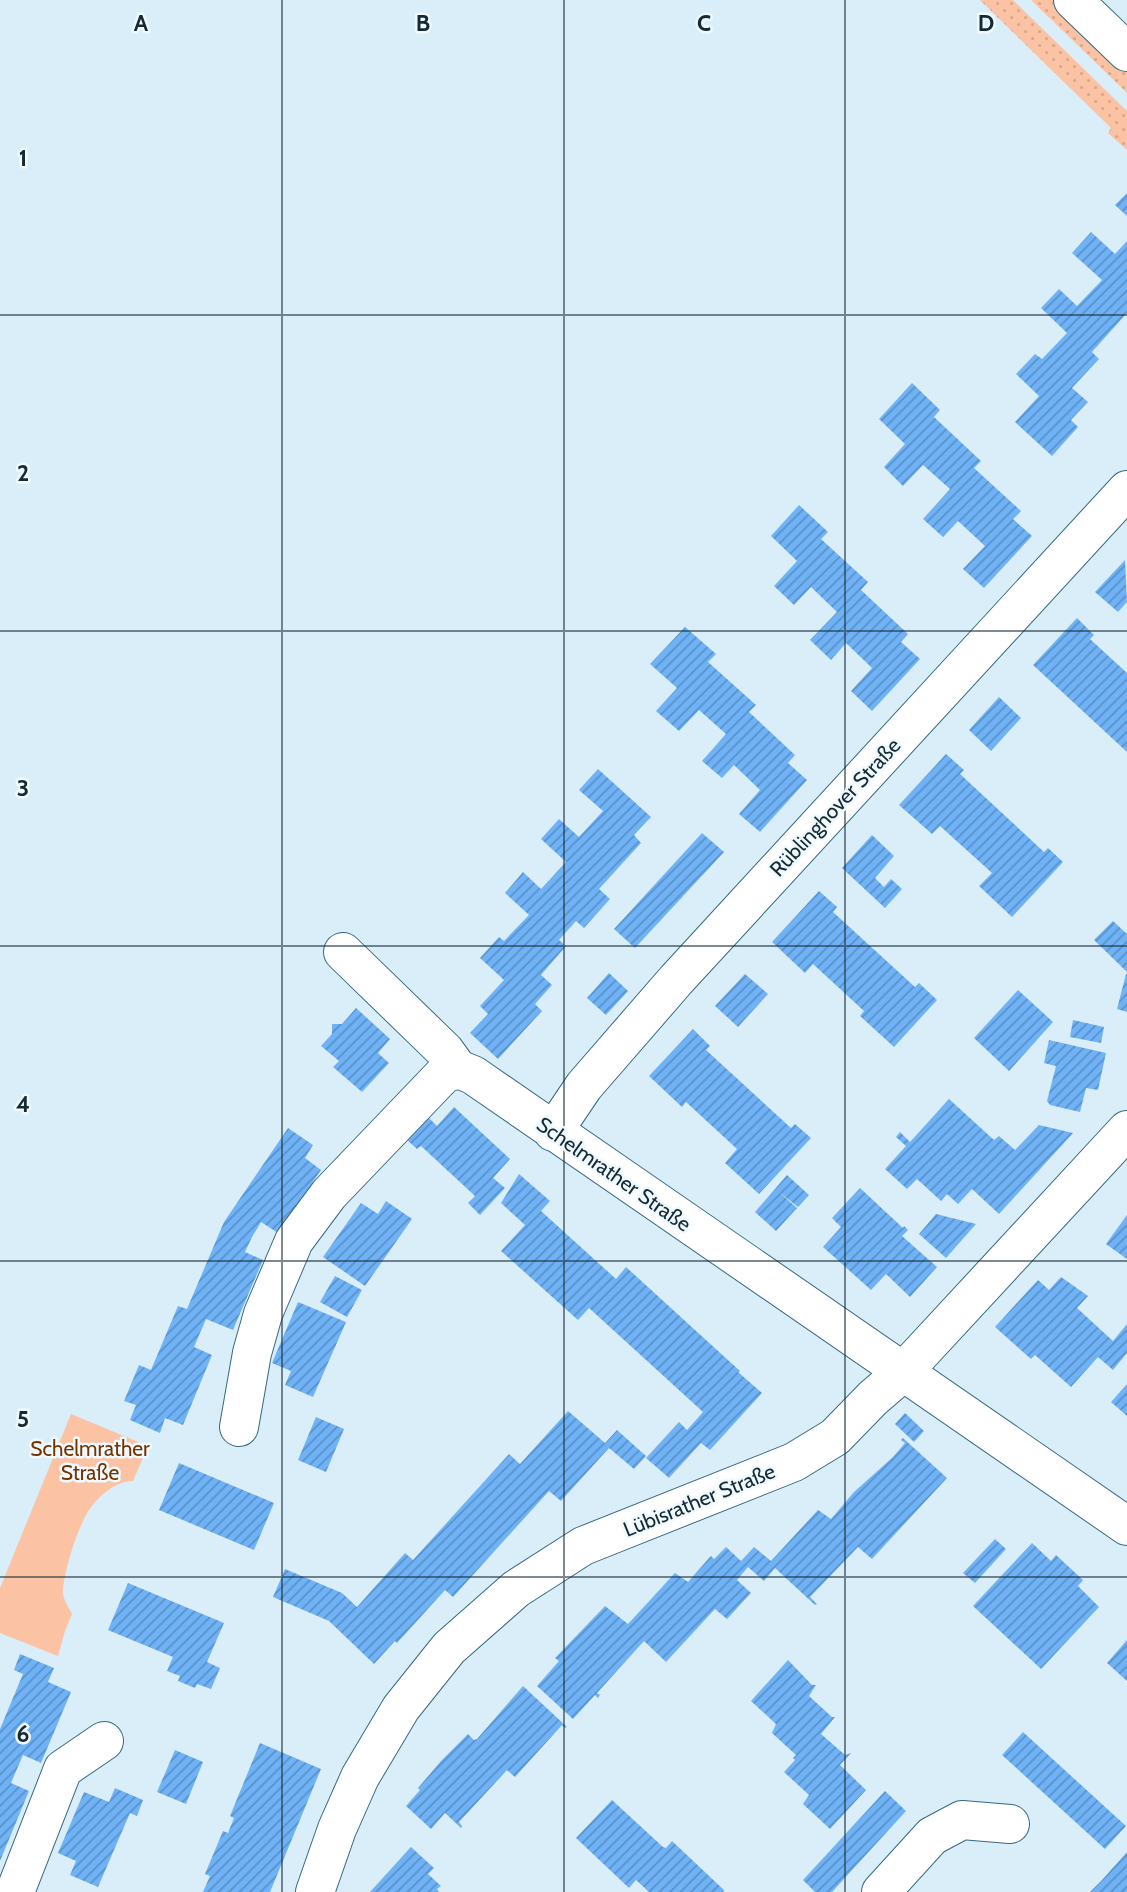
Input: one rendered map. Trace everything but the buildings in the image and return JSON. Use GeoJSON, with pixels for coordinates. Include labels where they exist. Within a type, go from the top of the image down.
{"type":"FeatureCollection","features":[{"type":"Feature","properties":{"kind":"street"},"geometry":{"type":"LineString","coordinates":[[1073,0],[1127,52]]}},
{"type":"Feature","properties":{"kind":"street","name":"Rüblinghover Straße"},"geometry":{"type":"LineString","coordinates":[[553,1132],[584,1086],[676,980],[1127,490]]}},
{"type":"Feature","properties":{"kind":"street"},"geometry":{"type":"LineString","coordinates":[[239,1427],[251,1353],[263,1314],[295,1241],[329,1194],[444,1074],[458,1069],[445,1051],[343,952]]}},
{"type":"Feature","properties":{"kind":"street","name":"Schelmrather Straße"},"geometry":{"type":"LineString","coordinates":[[458,1069],[474,1075],[1127,1526]]}},
{"type":"Feature","properties":{"kind":"street","name":"Lübisrather Straße"},"geometry":{"type":"LineString","coordinates":[[315,1892],[337,1829],[360,1777],[401,1708],[449,1648],[516,1589],[583,1546],[794,1462],[835,1437],[902,1373],[1127,1129]]}},
{"type":"Feature","properties":{"kind":"street"},"geometry":{"type":"LineString","coordinates":[[15,1892],[63,1769],[104,1741]]}},
{"type":"Feature","properties":{"kind":"street"},"geometry":{"type":"LineString","coordinates":[[881,1892],[932,1836],[962,1820],[1010,1824]]}},
{"type":"Feature","properties":{"kind":"green space"},"geometry":{"type":"Polygon","coordinates":[[[980,0],[1013,0],[1127,111],[1127,150],[1108,133],[1111,128],[980,0]]]}},
{"type":"Feature","properties":{"kind":"green space"},"geometry":{"type":"Polygon","coordinates":[[[1031,0],[1055,0],[1127,70],[1127,93],[1031,0]]]}},
{"type":"Feature","properties":{"kind":"green space","name":"Schelmrather Straße"},"geometry":{"type":"Polygon","coordinates":[[[71,1414],[148,1446],[133,1481],[120,1483],[102,1495],[89,1510],[80,1527],[63,1586],[64,1597],[72,1614],[58,1656],[0,1633],[0,1588],[71,1414]]]}}]}
